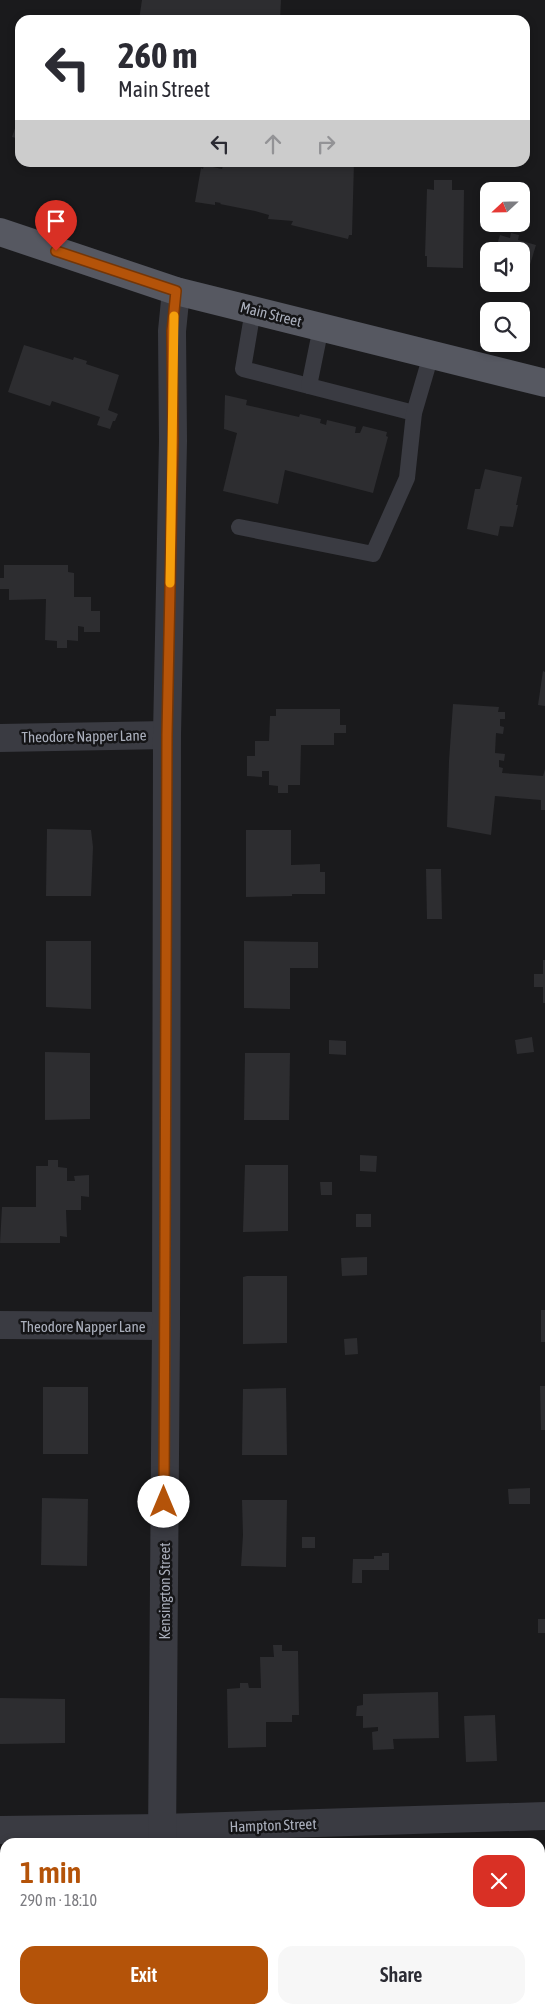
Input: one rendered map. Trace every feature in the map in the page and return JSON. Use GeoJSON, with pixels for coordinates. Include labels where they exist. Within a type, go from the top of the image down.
{"type":"FeatureCollection","features":[{"type":"Feature","properties":{"kind":"main road","name":"Main Street"},"geometry":{"type":"LineString","coordinates":[[0,232],[176,291],[545,383]]}},
{"type":"Feature","properties":{"kind":"street","name":"Kensington Street"},"geometry":{"type":"LineString","coordinates":[[162,1835],[166,1326],[167,735],[173,441],[172,331],[176,291]]}},
{"type":"Feature","properties":{"kind":"street","name":"Theodore Napper Lane"},"geometry":{"type":"LineString","coordinates":[[0,738],[167,735]]}},
{"type":"Feature","properties":{"kind":"street","name":"Theodore Napper Lane"},"geometry":{"type":"LineString","coordinates":[[0,1325],[166,1326]]}},
{"type":"Feature","properties":{"kind":"street","name":"Hampton Street"},"geometry":{"type":"LineString","coordinates":[[0,1830],[162,1835],[545,1816]]}},
{"type":"Feature","properties":{"kind":"lane"},"geometry":{"type":"LineString","coordinates":[[253,310],[243,369],[414,413]]}},
{"type":"Feature","properties":{"kind":"lane"},"geometry":{"type":"LineString","coordinates":[[309,386],[321,327]]}},
{"type":"Feature","properties":{"kind":"lane"},"geometry":{"type":"LineString","coordinates":[[239,527],[373,554],[407,478],[414,413],[430,354]]}},
{"type":"Feature","properties":{"kind":"building"},"geometry":{"type":"Polygon","coordinates":[[[142,0],[281,0],[280,15],[140,15],[142,0]]]}},
{"type":"Feature","properties":{"kind":"building"},"geometry":{"type":"Polygon","coordinates":[[[213,167],[222,169],[223,167],[354,167],[352,235],[349,235],[348,239],[291,225],[293,221],[268,219],[269,215],[255,211],[215,202],[215,205],[195,202],[201,168],[213,167]]]}},
{"type":"Feature","properties":{"kind":"building"},"geometry":{"type":"Polygon","coordinates":[[[434,180],[452,180],[452,190],[464,190],[463,268],[427,267],[427,256],[425,256],[427,189],[434,190],[434,180]]]}},
{"type":"Feature","properties":{"kind":"building"},"geometry":{"type":"Polygon","coordinates":[[[511,233],[519,235],[518,240],[525,242],[498,242],[500,235],[510,238],[511,233]]]}},
{"type":"Feature","properties":{"kind":"building"},"geometry":{"type":"Polygon","coordinates":[[[530,243],[536,245],[530,265],[530,243]]]}},
{"type":"Feature","properties":{"kind":"building"},"geometry":{"type":"Polygon","coordinates":[[[24,345],[73,360],[74,357],[87,361],[86,364],[119,375],[108,410],[118,414],[110,429],[97,425],[100,417],[52,401],[50,406],[8,392],[24,345]]]}},
{"type":"Feature","properties":{"kind":"building"},"geometry":{"type":"Polygon","coordinates":[[[225,395],[247,400],[246,405],[299,417],[300,414],[321,419],[320,423],[326,425],[327,420],[356,427],[355,433],[360,433],[363,426],[387,432],[386,436],[388,437],[373,493],[285,470],[278,504],[223,491],[237,433],[224,429],[225,395]]]}},
{"type":"Feature","properties":{"kind":"building"},"geometry":{"type":"Polygon","coordinates":[[[485,469],[522,477],[513,527],[500,526],[498,536],[467,529],[475,489],[480,489],[485,469]]]}},
{"type":"Feature","properties":{"kind":"building"},"geometry":{"type":"Polygon","coordinates":[[[4,565],[68,565],[68,572],[74,573],[74,597],[91,597],[91,611],[100,611],[100,632],[84,632],[84,627],[78,626],[78,641],[67,640],[67,648],[57,648],[57,641],[45,640],[46,599],[9,600],[9,589],[0,589],[0,578],[4,578],[4,565]]]}},
{"type":"Feature","properties":{"kind":"building"},"geometry":{"type":"Polygon","coordinates":[[[543,671],[545,672],[545,706],[538,705],[543,671]]]}},
{"type":"Feature","properties":{"kind":"building"},"geometry":{"type":"Polygon","coordinates":[[[453,704],[499,707],[498,712],[505,712],[505,719],[500,719],[500,726],[504,727],[503,734],[496,733],[495,753],[505,754],[504,761],[499,760],[499,767],[503,768],[502,773],[543,776],[545,769],[545,810],[541,810],[541,800],[495,796],[491,835],[447,827],[453,704]]]}},
{"type":"Feature","properties":{"kind":"building"},"geometry":{"type":"Polygon","coordinates":[[[276,709],[340,709],[340,725],[346,725],[346,733],[334,733],[334,745],[301,745],[300,785],[288,785],[288,793],[278,793],[278,786],[269,785],[269,771],[262,771],[262,777],[247,776],[247,756],[255,756],[255,741],[269,741],[270,716],[276,716],[276,709]]]}},
{"type":"Feature","properties":{"kind":"building"},"geometry":{"type":"Polygon","coordinates":[[[47,829],[91,830],[93,847],[91,896],[46,896],[47,829]]]}},
{"type":"Feature","properties":{"kind":"building"},"geometry":{"type":"Polygon","coordinates":[[[246,830],[291,830],[291,865],[320,864],[320,872],[325,872],[325,894],[246,897],[246,830]]]}},
{"type":"Feature","properties":{"kind":"building"},"geometry":{"type":"Polygon","coordinates":[[[426,869],[441,869],[442,919],[427,919],[426,869]]]}},
{"type":"Feature","properties":{"kind":"building"},"geometry":{"type":"Polygon","coordinates":[[[46,941],[91,941],[91,1009],[46,1007],[46,941]]]}},
{"type":"Feature","properties":{"kind":"building"},"geometry":{"type":"Polygon","coordinates":[[[244,941],[318,942],[318,968],[290,968],[290,1009],[244,1008],[244,941]]]}},
{"type":"Feature","properties":{"kind":"building"},"geometry":{"type":"Polygon","coordinates":[[[543,960],[545,960],[545,1003],[543,1003],[543,987],[534,987],[534,974],[543,974],[543,960]]]}},
{"type":"Feature","properties":{"kind":"building"},"geometry":{"type":"Polygon","coordinates":[[[532,1037],[534,1052],[517,1054],[515,1040],[532,1037]]]}},
{"type":"Feature","properties":{"kind":"building"},"geometry":{"type":"Polygon","coordinates":[[[329,1040],[346,1041],[346,1055],[329,1054],[329,1040]]]}},
{"type":"Feature","properties":{"kind":"building"},"geometry":{"type":"Polygon","coordinates":[[[45,1052],[90,1053],[90,1119],[45,1120],[45,1052]]]}},
{"type":"Feature","properties":{"kind":"building"},"geometry":{"type":"Polygon","coordinates":[[[245,1053],[290,1053],[289,1120],[244,1120],[245,1053]]]}},
{"type":"Feature","properties":{"kind":"building"},"geometry":{"type":"Polygon","coordinates":[[[360,1155],[377,1156],[376,1172],[360,1171],[360,1155]]]}},
{"type":"Feature","properties":{"kind":"building"},"geometry":{"type":"Polygon","coordinates":[[[48,1160],[58,1160],[58,1167],[67,1168],[67,1181],[75,1181],[74,1176],[89,1175],[89,1197],[81,1196],[81,1210],[66,1210],[67,1237],[60,1236],[60,1243],[0,1243],[2,1207],[36,1207],[36,1166],[48,1166],[48,1160]]]}},
{"type":"Feature","properties":{"kind":"building"},"geometry":{"type":"Polygon","coordinates":[[[245,1165],[288,1165],[288,1231],[243,1232],[245,1165]]]}},
{"type":"Feature","properties":{"kind":"building"},"geometry":{"type":"Polygon","coordinates":[[[320,1182],[332,1182],[332,1195],[321,1195],[320,1182]]]}},
{"type":"Feature","properties":{"kind":"building"},"geometry":{"type":"Polygon","coordinates":[[[356,1214],[371,1214],[371,1227],[356,1227],[356,1214]]]}},
{"type":"Feature","properties":{"kind":"building"},"geometry":{"type":"Polygon","coordinates":[[[367,1257],[367,1275],[342,1276],[341,1258],[367,1257]]]}},
{"type":"Feature","properties":{"kind":"building"},"geometry":{"type":"Polygon","coordinates":[[[287,1276],[287,1343],[243,1344],[243,1277],[287,1276]]]}},
{"type":"Feature","properties":{"kind":"building"},"geometry":{"type":"Polygon","coordinates":[[[541,1310],[545,1310],[545,1342],[541,1342],[541,1310]]]}},
{"type":"Feature","properties":{"kind":"building"},"geometry":{"type":"Polygon","coordinates":[[[357,1338],[358,1354],[345,1355],[344,1339],[357,1338]]]}},
{"type":"Feature","properties":{"kind":"building"},"geometry":{"type":"Polygon","coordinates":[[[540,1386],[545,1386],[545,1430],[541,1430],[540,1386]]]}},
{"type":"Feature","properties":{"kind":"building"},"geometry":{"type":"Polygon","coordinates":[[[43,1387],[88,1387],[88,1454],[43,1454],[43,1387]]]}},
{"type":"Feature","properties":{"kind":"building"},"geometry":{"type":"Polygon","coordinates":[[[286,1388],[287,1455],[242,1455],[243,1389],[286,1388]]]}},
{"type":"Feature","properties":{"kind":"building"},"geometry":{"type":"Polygon","coordinates":[[[530,1488],[530,1504],[509,1504],[508,1489],[530,1488]]]}},
{"type":"Feature","properties":{"kind":"building"},"geometry":{"type":"Polygon","coordinates":[[[42,1498],[88,1499],[87,1566],[41,1565],[42,1498]]]}},
{"type":"Feature","properties":{"kind":"building"},"geometry":{"type":"Polygon","coordinates":[[[242,1500],[287,1500],[286,1567],[241,1566],[243,1535],[242,1500]]]}},
{"type":"Feature","properties":{"kind":"building"},"geometry":{"type":"Polygon","coordinates":[[[302,1537],[315,1537],[315,1548],[302,1548],[302,1537]]]}},
{"type":"Feature","properties":{"kind":"building"},"geometry":{"type":"Polygon","coordinates":[[[382,1553],[389,1553],[389,1570],[362,1570],[362,1583],[352,1583],[353,1559],[374,1559],[374,1556],[382,1556],[382,1553]]]}},
{"type":"Feature","properties":{"kind":"building"},"geometry":{"type":"Polygon","coordinates":[[[538,1619],[545,1619],[545,1633],[538,1633],[538,1619]]]}},
{"type":"Feature","properties":{"kind":"building"},"geometry":{"type":"Polygon","coordinates":[[[273,1645],[282,1645],[282,1651],[298,1651],[299,1715],[292,1715],[292,1722],[266,1722],[266,1747],[228,1748],[227,1689],[240,1688],[240,1683],[248,1683],[249,1688],[261,1688],[260,1657],[274,1657],[273,1645]]]}},
{"type":"Feature","properties":{"kind":"building"},"geometry":{"type":"Polygon","coordinates":[[[438,1692],[439,1738],[393,1739],[394,1749],[373,1750],[372,1732],[378,1731],[378,1727],[363,1728],[363,1716],[356,1716],[357,1706],[363,1705],[363,1694],[438,1692]]]}},
{"type":"Feature","properties":{"kind":"building"},"geometry":{"type":"Polygon","coordinates":[[[0,1698],[65,1699],[65,1743],[0,1744],[0,1698]]]}},
{"type":"Feature","properties":{"kind":"building"},"geometry":{"type":"Polygon","coordinates":[[[495,1715],[497,1761],[466,1762],[464,1716],[495,1715]]]}},
{"type":"Feature","properties":{"kind":"slow traffic"},"geometry":{"type":"LineString","coordinates":[[170,583],[173,441],[172,331],[174,316]]}},
{"type":"Feature","properties":{"kind":"route"},"geometry":{"type":"LineString","coordinates":[[56,251],[176,291],[172,331],[173,441],[167,735],[164,1502]]}}]}
